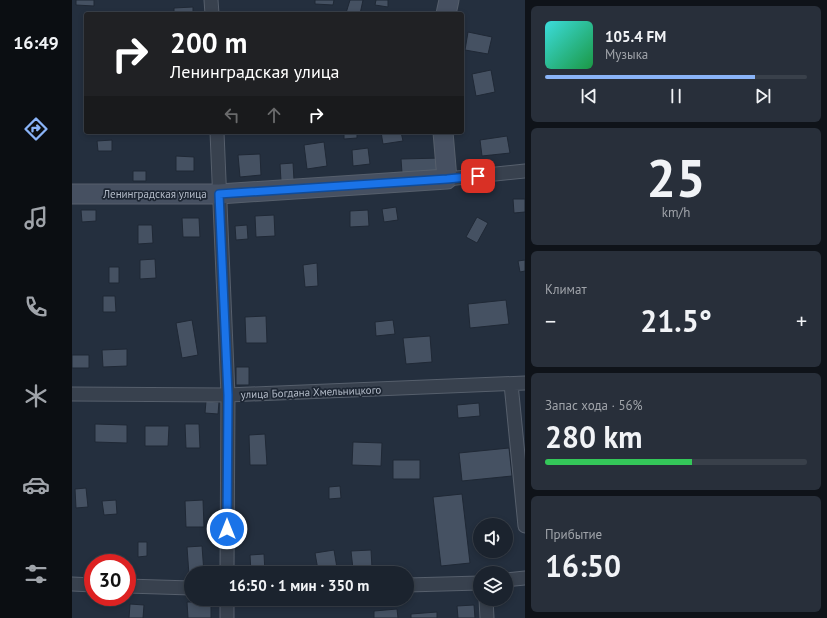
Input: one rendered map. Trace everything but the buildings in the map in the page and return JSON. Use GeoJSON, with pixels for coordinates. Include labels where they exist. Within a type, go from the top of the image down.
{"type":"FeatureCollection","features":[{"type":"Feature","properties":{"kind":"street"},"geometry":{"type":"LineString","coordinates":[[212,0],[212,12]]}},
{"type":"Feature","properties":{"kind":"street"},"geometry":{"type":"LineString","coordinates":[[446,12],[449,0]]}},
{"type":"Feature","properties":{"kind":"street"},"geometry":{"type":"LineString","coordinates":[[217,134],[228,395],[227,566]]}},
{"type":"Feature","properties":{"kind":"street"},"geometry":{"type":"LineString","coordinates":[[443,134],[447,179]]}},
{"type":"Feature","properties":{"kind":"street","name":"Ленинградская улица"},"geometry":{"type":"LineString","coordinates":[[72,194],[219,194],[447,179],[525,172]]}},
{"type":"Feature","properties":{"kind":"street","name":"улица Богдана Хмельницкого"},"geometry":{"type":"LineString","coordinates":[[72,394],[228,395],[525,383]]}},
{"type":"Feature","properties":{"kind":"street"},"geometry":{"type":"LineString","coordinates":[[511,384],[525,526]]}},
{"type":"Feature","properties":{"kind":"street"},"geometry":{"type":"LineString","coordinates":[[513,579],[525,578]]}},
{"type":"Feature","properties":{"kind":"street"},"geometry":{"type":"LineString","coordinates":[[414,585],[473,583]]}},
{"type":"Feature","properties":{"kind":"street"},"geometry":{"type":"LineString","coordinates":[[72,584],[84,585]]}},
{"type":"Feature","properties":{"kind":"street"},"geometry":{"type":"LineString","coordinates":[[136,586],[184,588]]}},
{"type":"Feature","properties":{"kind":"street"},"geometry":{"type":"LineString","coordinates":[[227,606],[227,618]]}},
{"type":"Feature","properties":{"kind":"street"},"geometry":{"type":"LineString","coordinates":[[486,606],[487,618]]}},
{"type":"Feature","properties":{"kind":"route"},"geometry":{"type":"LineString","coordinates":[[227,529],[228,395],[219,194],[478,176]]}}]}
